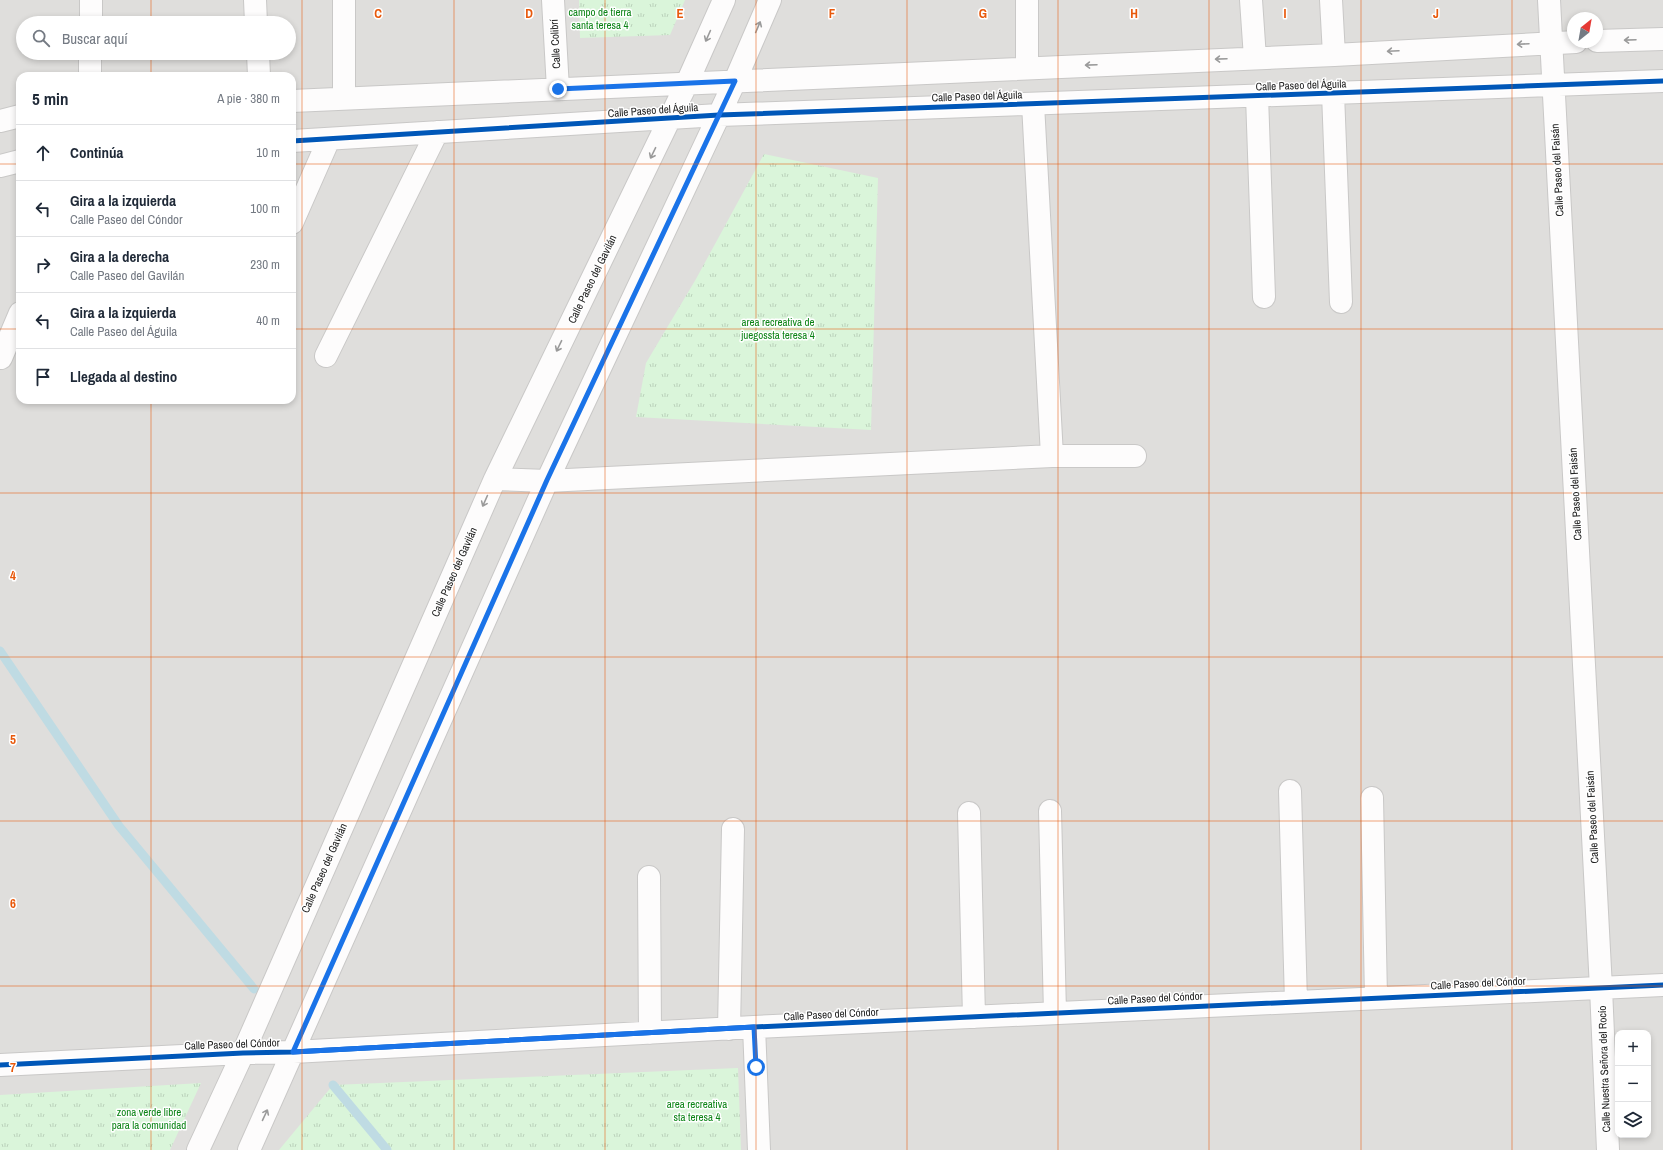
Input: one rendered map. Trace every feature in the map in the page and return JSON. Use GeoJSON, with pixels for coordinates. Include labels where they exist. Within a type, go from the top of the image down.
{"type":"FeatureCollection","features":[{"type":"Feature","properties":{"kind":"street"},"geometry":{"type":"LineString","coordinates":[[91,0],[91,16]]}},
{"type":"Feature","properties":{"kind":"street"},"geometry":{"type":"LineString","coordinates":[[255,0],[256,16]]}},
{"type":"Feature","properties":{"kind":"street"},"geometry":{"type":"LineString","coordinates":[[344,0],[344,98]]}},
{"type":"Feature","properties":{"kind":"street","name":"Calle Colibrí"},"geometry":{"type":"LineString","coordinates":[[553,0],[558,89]]}},
{"type":"Feature","properties":{"kind":"street","name":"Calle Paseo del Gavilán"},"geometry":{"type":"LineString","coordinates":[[198,1150],[243,1053],[495,479],[670,119],[724,0]]}},
{"type":"Feature","properties":{"kind":"street"},"geometry":{"type":"LineString","coordinates":[[249,1150],[547,480],[735,81],[770,0]]}},
{"type":"Feature","properties":{"kind":"street"},"geometry":{"type":"LineString","coordinates":[[1027,0],[1027,68]]}},
{"type":"Feature","properties":{"kind":"street"},"geometry":{"type":"LineString","coordinates":[[1251,0],[1254,58]]}},
{"type":"Feature","properties":{"kind":"street"},"geometry":{"type":"LineString","coordinates":[[1331,0],[1334,55]]}},
{"type":"Feature","properties":{"kind":"street","name":"Calle Paseo del Faisán"},"geometry":{"type":"LineString","coordinates":[[1549,0],[1601,988]]}},
{"type":"Feature","properties":{"kind":"street"},"geometry":{"type":"LineString","coordinates":[[1603,41],[1663,39]]}},
{"type":"Feature","properties":{"kind":"street"},"geometry":{"type":"LineString","coordinates":[[296,101],[1334,55],[1567,42]]}},
{"type":"Feature","properties":{"kind":"street"},"geometry":{"type":"LineString","coordinates":[[90,60],[90,72]]}},
{"type":"Feature","properties":{"kind":"street"},"geometry":{"type":"LineString","coordinates":[[258,60],[259,72]]}},
{"type":"Feature","properties":{"kind":"street","name":"Calle Paseo del Águila"},"geometry":{"type":"LineString","coordinates":[[296,140],[719,115],[1663,81]]}},
{"type":"Feature","properties":{"kind":"street"},"geometry":{"type":"LineString","coordinates":[[1334,94],[1341,302]]}},
{"type":"Feature","properties":{"kind":"street"},"geometry":{"type":"LineString","coordinates":[[1257,96],[1264,297]]}},
{"type":"Feature","properties":{"kind":"street"},"geometry":{"type":"LineString","coordinates":[[1033,104],[1052,456]]}},
{"type":"Feature","properties":{"kind":"street"},"geometry":{"type":"LineString","coordinates":[[0,121],[16,117]]}},
{"type":"Feature","properties":{"kind":"street"},"geometry":{"type":"LineString","coordinates":[[326,356],[437,132]]}},
{"type":"Feature","properties":{"kind":"street"},"geometry":{"type":"LineString","coordinates":[[296,214],[329,139]]}},
{"type":"Feature","properties":{"kind":"street"},"geometry":{"type":"LineString","coordinates":[[0,166],[16,161]]}},
{"type":"Feature","properties":{"kind":"street"},"geometry":{"type":"LineString","coordinates":[[1,358],[16,322]]}},
{"type":"Feature","properties":{"kind":"street"},"geometry":{"type":"LineString","coordinates":[[495,479],[547,480],[1052,456],[1135,456]]}},
{"type":"Feature","properties":{"kind":"street"},"geometry":{"type":"LineString","coordinates":[[1290,791],[1296,1002]]}},
{"type":"Feature","properties":{"kind":"street"},"geometry":{"type":"LineString","coordinates":[[1372,798],[1376,998]]}},
{"type":"Feature","properties":{"kind":"street"},"geometry":{"type":"LineString","coordinates":[[1050,811],[1054,1013]]}},
{"type":"Feature","properties":{"kind":"street"},"geometry":{"type":"LineString","coordinates":[[969,813],[974,1017]]}},
{"type":"Feature","properties":{"kind":"street"},"geometry":{"type":"LineString","coordinates":[[729,1029],[733,829]]}},
{"type":"Feature","properties":{"kind":"street"},"geometry":{"type":"LineString","coordinates":[[649,877],[650,1033]]}},
{"type":"Feature","properties":{"kind":"street","name":"Calle Paseo del Cóndor"},"geometry":{"type":"LineString","coordinates":[[0,1065],[243,1053],[293,1052],[754,1027],[1663,985]]}},
{"type":"Feature","properties":{"kind":"street","name":"Calle Nuestra Señora del Rocío"},"geometry":{"type":"LineString","coordinates":[[1601,988],[1608,1150]]}},
{"type":"Feature","properties":{"kind":"street"},"geometry":{"type":"LineString","coordinates":[[754,1027],[759,1150]]}},
{"type":"Feature","properties":{"kind":"shaded area"},"geometry":{"type":"Polygon","coordinates":[[[0,0],[1663,0],[1663,1150],[0,1150],[0,0]]]}},
{"type":"Feature","properties":{"kind":"green space","name":"campo de tierra santa teresa 4"},"geometry":{"type":"Polygon","coordinates":[[[579,0],[685,0],[670,35],[580,38],[579,0]]]}},
{"type":"Feature","properties":{"kind":"green space","name":"area recreativa de juegossta teresa 4"},"geometry":{"type":"Polygon","coordinates":[[[764,154],[878,178],[871,430],[636,417],[646,363],[696,279],[764,154]]]}},
{"type":"Feature","properties":{"kind":"green space","name":"area recreativa sta teresa 4"},"geometry":{"type":"Polygon","coordinates":[[[738,1068],[741,1150],[279,1150],[333,1085],[738,1068]]]}},
{"type":"Feature","properties":{"kind":"green space","name":"zona verde libre para la comunidad"},"geometry":{"type":"Polygon","coordinates":[[[201,1083],[170,1150],[0,1150],[0,1095],[201,1083]]]}},
{"type":"Feature","properties":{"kind":"waterway"},"geometry":{"type":"LineString","coordinates":[[0,651],[119,826],[254,989]]}},
{"type":"Feature","properties":{"kind":"waterway"},"geometry":{"type":"LineString","coordinates":[[333,1085],[387,1150]]}},
{"type":"Feature","properties":{"kind":"cycle path"},"geometry":{"type":"LineString","coordinates":[[296,141],[719,115],[1663,81]]}},
{"type":"Feature","properties":{"kind":"cycle path"},"geometry":{"type":"LineString","coordinates":[[0,1065],[243,1053],[293,1052],[754,1027],[1663,985]]}},
{"type":"Feature","properties":{"kind":"route"},"geometry":{"type":"LineString","coordinates":[[558,89],[735,81],[547,480],[293,1052],[754,1027],[756,1067]]}}]}
